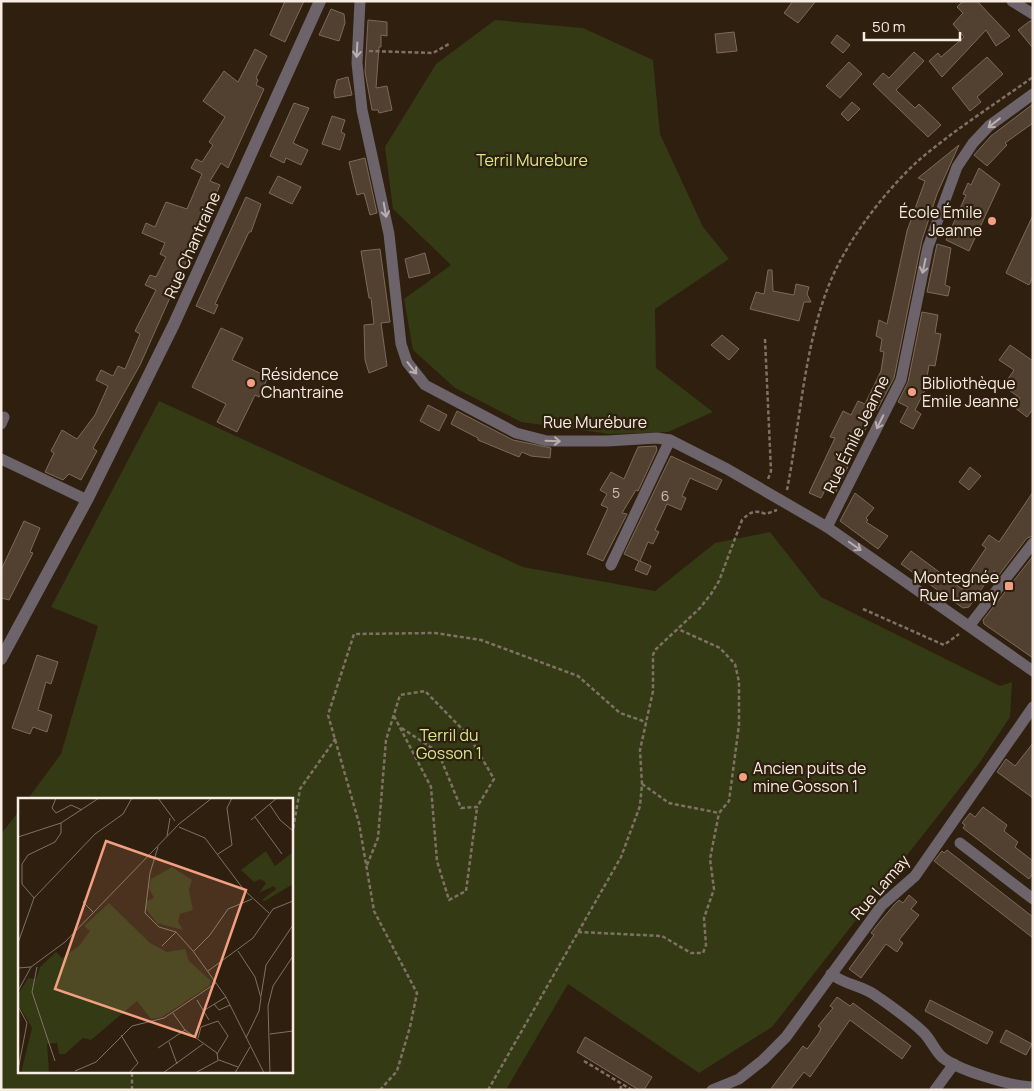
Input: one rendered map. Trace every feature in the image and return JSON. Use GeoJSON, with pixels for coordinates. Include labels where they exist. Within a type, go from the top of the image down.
{"type":"FeatureCollection","features":[{"type":"Feature","properties":{"kind":"street","name":"Rue Chantraine"},"geometry":{"type":"LineString","coordinates":[[1,659],[87,500],[174,324],[320,1]]}},
{"type":"Feature","properties":{"kind":"street","name":"Rue Murébure"},"geometry":{"type":"LineString","coordinates":[[360,1],[357,51],[362,110],[389,234],[401,344],[406,362],[425,385],[516,433],[547,441],[607,441],[657,438],[670,440],[764,490],[827,527],[965,629],[980,636],[1033,671]]}},
{"type":"Feature","properties":{"kind":"street"},"geometry":{"type":"LineString","coordinates":[[1012,1],[1033,14]]}},
{"type":"Feature","properties":{"kind":"street","name":"Rue Émile Jeanne"},"geometry":{"type":"LineString","coordinates":[[827,527],[901,380],[928,246],[957,167],[973,143],[989,126],[1033,94]]}},
{"type":"Feature","properties":{"kind":"street"},"geometry":{"type":"LineString","coordinates":[[611,566],[670,440]]}},
{"type":"Feature","properties":{"kind":"street"},"geometry":{"type":"LineString","coordinates":[[1,459],[87,500]]}},
{"type":"Feature","properties":{"kind":"street"},"geometry":{"type":"LineString","coordinates":[[965,629],[1033,543]]}},
{"type":"Feature","properties":{"kind":"street","name":"Rue Lamay"},"geometry":{"type":"LineString","coordinates":[[712,1090],[738,1079],[763,1060],[786,1037],[882,905],[914,876],[1033,707]]}},
{"type":"Feature","properties":{"kind":"street"},"geometry":{"type":"LineString","coordinates":[[960,843],[1031,895]]}},
{"type":"Feature","properties":{"kind":"street"},"geometry":{"type":"LineString","coordinates":[[831,974],[840,981],[864,987],[923,1031],[943,1058],[954,1064],[1011,1085],[1033,1088]]}},
{"type":"Feature","properties":{"kind":"street"},"geometry":{"type":"LineString","coordinates":[[935,1090],[954,1064]]}},
{"type":"Feature","properties":{"kind":"path"},"geometry":{"type":"LineString","coordinates":[[357,51],[433,53],[449,44]]}},
{"type":"Feature","properties":{"kind":"path"},"geometry":{"type":"LineString","coordinates":[[488,1090],[621,857],[640,806],[642,784],[640,750],[653,691],[653,656],[655,650],[700,608],[719,582],[742,520],[750,512],[756,511],[772,514],[784,502],[815,333],[838,265],[888,191],[919,161],[947,137],[1033,77]]}},
{"type":"Feature","properties":{"kind":"path"},"geometry":{"type":"LineString","coordinates":[[764,339],[771,471],[764,490]]}},
{"type":"Feature","properties":{"kind":"path"},"geometry":{"type":"LineString","coordinates":[[864,609],[944,645],[965,629]]}},
{"type":"Feature","properties":{"kind":"path"},"geometry":{"type":"LineString","coordinates":[[578,932],[662,936],[690,953],[703,953],[706,945],[704,918],[714,889],[710,859],[719,813],[729,801],[739,725],[739,682],[735,664],[720,648],[678,629]]}},
{"type":"Feature","properties":{"kind":"path"},"geometry":{"type":"LineString","coordinates":[[380,1090],[398,1071],[417,993],[374,911],[359,823],[328,715],[354,634],[435,633],[481,640],[578,676],[620,712],[646,722]]}},
{"type":"Feature","properties":{"kind":"path"},"geometry":{"type":"LineString","coordinates":[[366,866],[378,838],[386,740],[400,696],[425,691],[469,736],[494,779],[477,807],[466,891],[449,900],[437,862],[430,787],[394,716]]}},
{"type":"Feature","properties":{"kind":"path"},"geometry":{"type":"LineString","coordinates":[[400,727],[438,752],[461,808],[477,807]]}},
{"type":"Feature","properties":{"kind":"path"},"geometry":{"type":"LineString","coordinates":[[292,835],[300,789],[336,738]]}},
{"type":"Feature","properties":{"kind":"path"},"geometry":{"type":"LineString","coordinates":[[642,784],[669,803],[719,813]]}},
{"type":"Feature","properties":{"kind":"path"},"geometry":{"type":"LineString","coordinates":[[584,1061],[632,1090]]}},
{"type":"Feature","properties":{"kind":"path"},"geometry":{"type":"LineString","coordinates":[[132,1074],[132,1090]]}},
{"type":"Feature","properties":{"kind":"path"},"geometry":{"type":"LineString","coordinates":[[620,1090],[622,1084]]}},
{"type":"Feature","properties":{"kind":"green space","name":"Terril Murebure"},"geometry":{"type":"Polygon","coordinates":[[[495,20],[583,28],[653,60],[660,134],[703,227],[729,259],[655,309],[656,368],[713,412],[668,432],[610,434],[521,422],[455,388],[413,350],[404,299],[451,265],[393,209],[385,147],[436,64],[495,20]]]}},
{"type":"Feature","properties":{"kind":"green space","name":"Terril du Gosson 1"},"geometry":{"type":"Polygon","coordinates":[[[159,401],[523,567],[655,591],[715,543],[770,532],[821,597],[1000,686],[1012,682],[1010,717],[978,765],[772,1027],[699,1073],[568,984],[506,1090],[1,1090],[1,834],[18,812],[18,1074],[292,1074],[292,798],[28,798],[61,754],[98,626],[51,607],[159,401]]]}},
{"type":"Feature","properties":{"kind":"building"},"geometry":{"type":"Polygon","coordinates":[[[285,1],[304,1],[285,42],[270,35],[285,1]]]}},
{"type":"Feature","properties":{"kind":"building"},"geometry":{"type":"Polygon","coordinates":[[[793,1],[816,1],[798,23],[784,13],[793,1]]]}},
{"type":"Feature","properties":{"kind":"building"},"geometry":{"type":"Polygon","coordinates":[[[963,1],[977,1],[1010,36],[996,46],[986,30],[942,77],[929,61],[938,53],[941,57],[964,37],[953,24],[963,13],[957,7],[963,1]]]}},
{"type":"Feature","properties":{"kind":"building"},"geometry":{"type":"Polygon","coordinates":[[[331,9],[344,14],[345,23],[339,41],[319,35],[331,9]]]}},
{"type":"Feature","properties":{"kind":"building"},"geometry":{"type":"Polygon","coordinates":[[[368,20],[387,22],[387,36],[381,35],[381,47],[379,47],[376,88],[387,86],[392,110],[379,113],[378,110],[372,110],[365,72],[368,20]]]}},
{"type":"Feature","properties":{"kind":"building"},"geometry":{"type":"Polygon","coordinates":[[[1030,21],[1033,21],[1033,48],[1018,30],[1030,21]]]}},
{"type":"Feature","properties":{"kind":"building"},"geometry":{"type":"Polygon","coordinates":[[[734,32],[737,51],[717,53],[715,34],[734,32]]]}},
{"type":"Feature","properties":{"kind":"building"},"geometry":{"type":"Polygon","coordinates":[[[837,35],[850,45],[843,53],[831,43],[837,35]]]}},
{"type":"Feature","properties":{"kind":"building"},"geometry":{"type":"Polygon","coordinates":[[[255,49],[267,56],[256,78],[258,80],[256,85],[264,89],[228,168],[221,163],[210,181],[220,185],[140,365],[93,448],[97,451],[81,480],[69,474],[63,480],[45,472],[54,453],[51,451],[62,430],[77,439],[95,415],[108,386],[96,380],[101,370],[113,376],[118,366],[125,369],[140,334],[135,331],[156,290],[145,285],[150,275],[156,277],[166,257],[160,254],[165,243],[142,233],[146,223],[155,227],[166,202],[187,209],[202,174],[191,168],[196,159],[202,162],[213,145],[209,142],[225,117],[203,101],[224,71],[238,82],[255,49]]]}},
{"type":"Feature","properties":{"kind":"building"},"geometry":{"type":"Polygon","coordinates":[[[914,52],[924,61],[896,90],[915,108],[919,104],[941,125],[928,137],[873,84],[883,73],[889,78],[914,52]]]}},
{"type":"Feature","properties":{"kind":"building"},"geometry":{"type":"Polygon","coordinates":[[[987,57],[1003,74],[977,97],[981,102],[970,111],[952,88],[987,57]]]}},
{"type":"Feature","properties":{"kind":"building"},"geometry":{"type":"Polygon","coordinates":[[[849,62],[862,74],[840,98],[826,86],[849,62]]]}},
{"type":"Feature","properties":{"kind":"building"},"geometry":{"type":"Polygon","coordinates":[[[348,77],[352,95],[335,98],[334,92],[337,80],[348,77]]]}},
{"type":"Feature","properties":{"kind":"building"},"geometry":{"type":"Polygon","coordinates":[[[852,102],[860,109],[848,121],[841,114],[852,102]]]}},
{"type":"Feature","properties":{"kind":"building"},"geometry":{"type":"Polygon","coordinates":[[[294,103],[309,108],[293,143],[308,150],[301,165],[286,158],[284,163],[270,156],[294,103]]]}},
{"type":"Feature","properties":{"kind":"building"},"geometry":{"type":"Polygon","coordinates":[[[1033,104],[1033,123],[1005,143],[1007,145],[987,166],[974,155],[991,136],[1033,104]]]}},
{"type":"Feature","properties":{"kind":"building"},"geometry":{"type":"Polygon","coordinates":[[[332,116],[345,120],[341,132],[345,134],[340,150],[322,144],[332,116]]]}},
{"type":"Feature","properties":{"kind":"building"},"geometry":{"type":"Polygon","coordinates":[[[959,145],[937,194],[922,240],[894,378],[877,410],[875,409],[835,494],[825,490],[821,498],[809,493],[835,438],[830,437],[843,411],[851,415],[858,401],[865,404],[881,371],[884,352],[880,351],[882,339],[876,336],[879,320],[887,324],[907,231],[925,181],[918,178],[959,145]]]}},
{"type":"Feature","properties":{"kind":"building"},"geometry":{"type":"Polygon","coordinates":[[[365,158],[377,213],[370,215],[364,193],[357,195],[349,162],[365,158]]]}},
{"type":"Feature","properties":{"kind":"building"},"geometry":{"type":"Polygon","coordinates":[[[979,168],[1000,184],[969,251],[946,240],[966,195],[963,194],[968,183],[971,185],[979,168]]]}},
{"type":"Feature","properties":{"kind":"building"},"geometry":{"type":"Polygon","coordinates":[[[278,176],[301,187],[292,204],[269,193],[278,176]]]}},
{"type":"Feature","properties":{"kind":"building"},"geometry":{"type":"Polygon","coordinates":[[[246,197],[261,204],[251,232],[249,232],[215,304],[218,305],[214,314],[196,306],[246,197]]]}},
{"type":"Feature","properties":{"kind":"building"},"geometry":{"type":"Polygon","coordinates":[[[1033,215],[1033,277],[1029,285],[1006,273],[1033,215]]]}},
{"type":"Feature","properties":{"kind":"building"},"geometry":{"type":"Polygon","coordinates":[[[937,244],[951,248],[945,285],[950,287],[948,296],[927,292],[937,244]]]}},
{"type":"Feature","properties":{"kind":"building"},"geometry":{"type":"Polygon","coordinates":[[[380,249],[390,322],[381,323],[387,366],[369,373],[365,360],[364,325],[374,324],[371,298],[369,298],[361,251],[380,249]]]}},
{"type":"Feature","properties":{"kind":"building"},"geometry":{"type":"Polygon","coordinates":[[[425,253],[430,273],[409,278],[405,259],[425,253]]]}},
{"type":"Feature","properties":{"kind":"building"},"geometry":{"type":"Polygon","coordinates":[[[768,270],[772,270],[773,291],[794,295],[796,284],[809,287],[807,294],[811,302],[804,302],[799,321],[750,309],[756,292],[764,294],[768,270]]]}},
{"type":"Feature","properties":{"kind":"building"},"geometry":{"type":"Polygon","coordinates":[[[922,312],[938,315],[935,333],[941,334],[935,366],[929,365],[925,390],[915,410],[921,414],[913,429],[900,422],[908,407],[898,402],[908,382],[922,312]]]}},
{"type":"Feature","properties":{"kind":"building","name":"Résidence Chantraine"},"geometry":{"type":"Polygon","coordinates":[[[221,328],[243,338],[232,360],[268,377],[259,397],[255,395],[237,432],[217,422],[226,404],[192,387],[221,328]]]}},
{"type":"Feature","properties":{"kind":"building"},"geometry":{"type":"Polygon","coordinates":[[[722,335],[739,349],[729,360],[711,345],[722,335]]]}},
{"type":"Feature","properties":{"kind":"building"},"geometry":{"type":"Polygon","coordinates":[[[1010,345],[1033,361],[1033,409],[1027,417],[1014,407],[1020,398],[1003,386],[1014,370],[999,360],[1010,345]]]}},
{"type":"Feature","properties":{"kind":"building"},"geometry":{"type":"Polygon","coordinates":[[[428,405],[447,415],[439,431],[420,421],[428,405]]]}},
{"type":"Feature","properties":{"kind":"building"},"geometry":{"type":"Polygon","coordinates":[[[457,411],[513,440],[551,448],[550,458],[531,456],[522,452],[519,457],[478,440],[478,438],[451,424],[457,411]]]}},
{"type":"Feature","properties":{"kind":"building"},"geometry":{"type":"Polygon","coordinates":[[[656,446],[657,450],[638,491],[636,490],[622,513],[627,514],[603,561],[587,554],[608,508],[601,505],[607,494],[600,490],[611,472],[624,479],[638,447],[656,446]]]}},
{"type":"Feature","properties":{"kind":"building"},"geometry":{"type":"Polygon","coordinates":[[[671,456],[722,480],[717,490],[690,478],[682,496],[686,498],[681,510],[667,504],[655,530],[659,532],[653,544],[648,542],[640,561],[651,566],[647,575],[635,570],[639,561],[624,554],[671,456]]]}},
{"type":"Feature","properties":{"kind":"building"},"geometry":{"type":"Polygon","coordinates":[[[970,467],[981,476],[969,490],[959,482],[970,467]]]}},
{"type":"Feature","properties":{"kind":"building"},"geometry":{"type":"Polygon","coordinates":[[[1033,492],[1033,536],[1027,538],[999,575],[994,571],[969,607],[963,608],[901,564],[911,551],[962,589],[972,576],[969,573],[986,548],[982,545],[989,535],[999,542],[1033,492]]]}},
{"type":"Feature","properties":{"kind":"building"},"geometry":{"type":"Polygon","coordinates":[[[855,493],[874,508],[866,518],[868,520],[866,522],[888,536],[878,549],[840,521],[855,493]]]}},
{"type":"Feature","properties":{"kind":"building"},"geometry":{"type":"Polygon","coordinates":[[[24,521],[40,528],[30,552],[33,553],[9,600],[1,598],[1,570],[24,521]]]}},
{"type":"Feature","properties":{"kind":"building"},"geometry":{"type":"Polygon","coordinates":[[[1033,556],[1033,658],[984,624],[983,620],[1033,556]]]}},
{"type":"Feature","properties":{"kind":"building"},"geometry":{"type":"Polygon","coordinates":[[[37,655],[58,662],[51,684],[46,682],[38,710],[52,715],[47,732],[33,727],[30,734],[12,728],[37,655]]]}},
{"type":"Feature","properties":{"kind":"building"},"geometry":{"type":"Polygon","coordinates":[[[1033,743],[1033,798],[997,772],[1006,759],[1015,766],[1033,743]]]}},
{"type":"Feature","properties":{"kind":"building"},"geometry":{"type":"Polygon","coordinates":[[[983,807],[1007,825],[1004,831],[1018,842],[1015,847],[1033,861],[1033,873],[1029,879],[963,828],[965,825],[962,823],[970,813],[975,817],[983,807]]]}},
{"type":"Feature","properties":{"kind":"building"},"geometry":{"type":"Polygon","coordinates":[[[947,850],[1033,917],[1033,938],[934,861],[942,851],[944,853],[947,850]]]}},
{"type":"Feature","properties":{"kind":"building"},"geometry":{"type":"Polygon","coordinates":[[[909,895],[917,902],[911,909],[919,915],[899,940],[903,943],[897,952],[886,944],[861,978],[849,969],[874,935],[871,933],[878,924],[899,900],[903,903],[909,895]]]}},
{"type":"Feature","properties":{"kind":"building"},"geometry":{"type":"Polygon","coordinates":[[[837,997],[850,1006],[853,1003],[911,1046],[902,1059],[850,1020],[810,1077],[804,1072],[790,1090],[770,1090],[803,1046],[807,1049],[819,1033],[821,1028],[818,1026],[833,1008],[830,1006],[837,997]]]}},
{"type":"Feature","properties":{"kind":"building"},"geometry":{"type":"Polygon","coordinates":[[[930,1000],[993,1032],[987,1044],[925,1011],[930,1000]]]}},
{"type":"Feature","properties":{"kind":"building"},"geometry":{"type":"Polygon","coordinates":[[[1006,1030],[1032,1044],[1026,1055],[1000,1042],[1006,1030]]]}},
{"type":"Feature","properties":{"kind":"building"},"geometry":{"type":"Polygon","coordinates":[[[585,1037],[652,1077],[644,1090],[639,1090],[577,1052],[585,1037]]]}},
{"type":"Feature","properties":{"kind":"place","name":"École Émile Jeanne"},"geometry":{"type":"Point","coordinates":[992,221]}},
{"type":"Feature","properties":{"kind":"place","name":"Résidence Chantraine"},"geometry":{"type":"Point","coordinates":[251,383]}},
{"type":"Feature","properties":{"kind":"place","name":"Bibliothèque Emile Jeanne"},"geometry":{"type":"Point","coordinates":[912,392]}},
{"type":"Feature","properties":{"kind":"place","name":"Montegnée Rue Lamay"},"geometry":{"type":"Point","coordinates":[1009,586]}},
{"type":"Feature","properties":{"kind":"place","name":"Ancien puits de mine Gosson 1"},"geometry":{"type":"Point","coordinates":[743,777]}}]}
